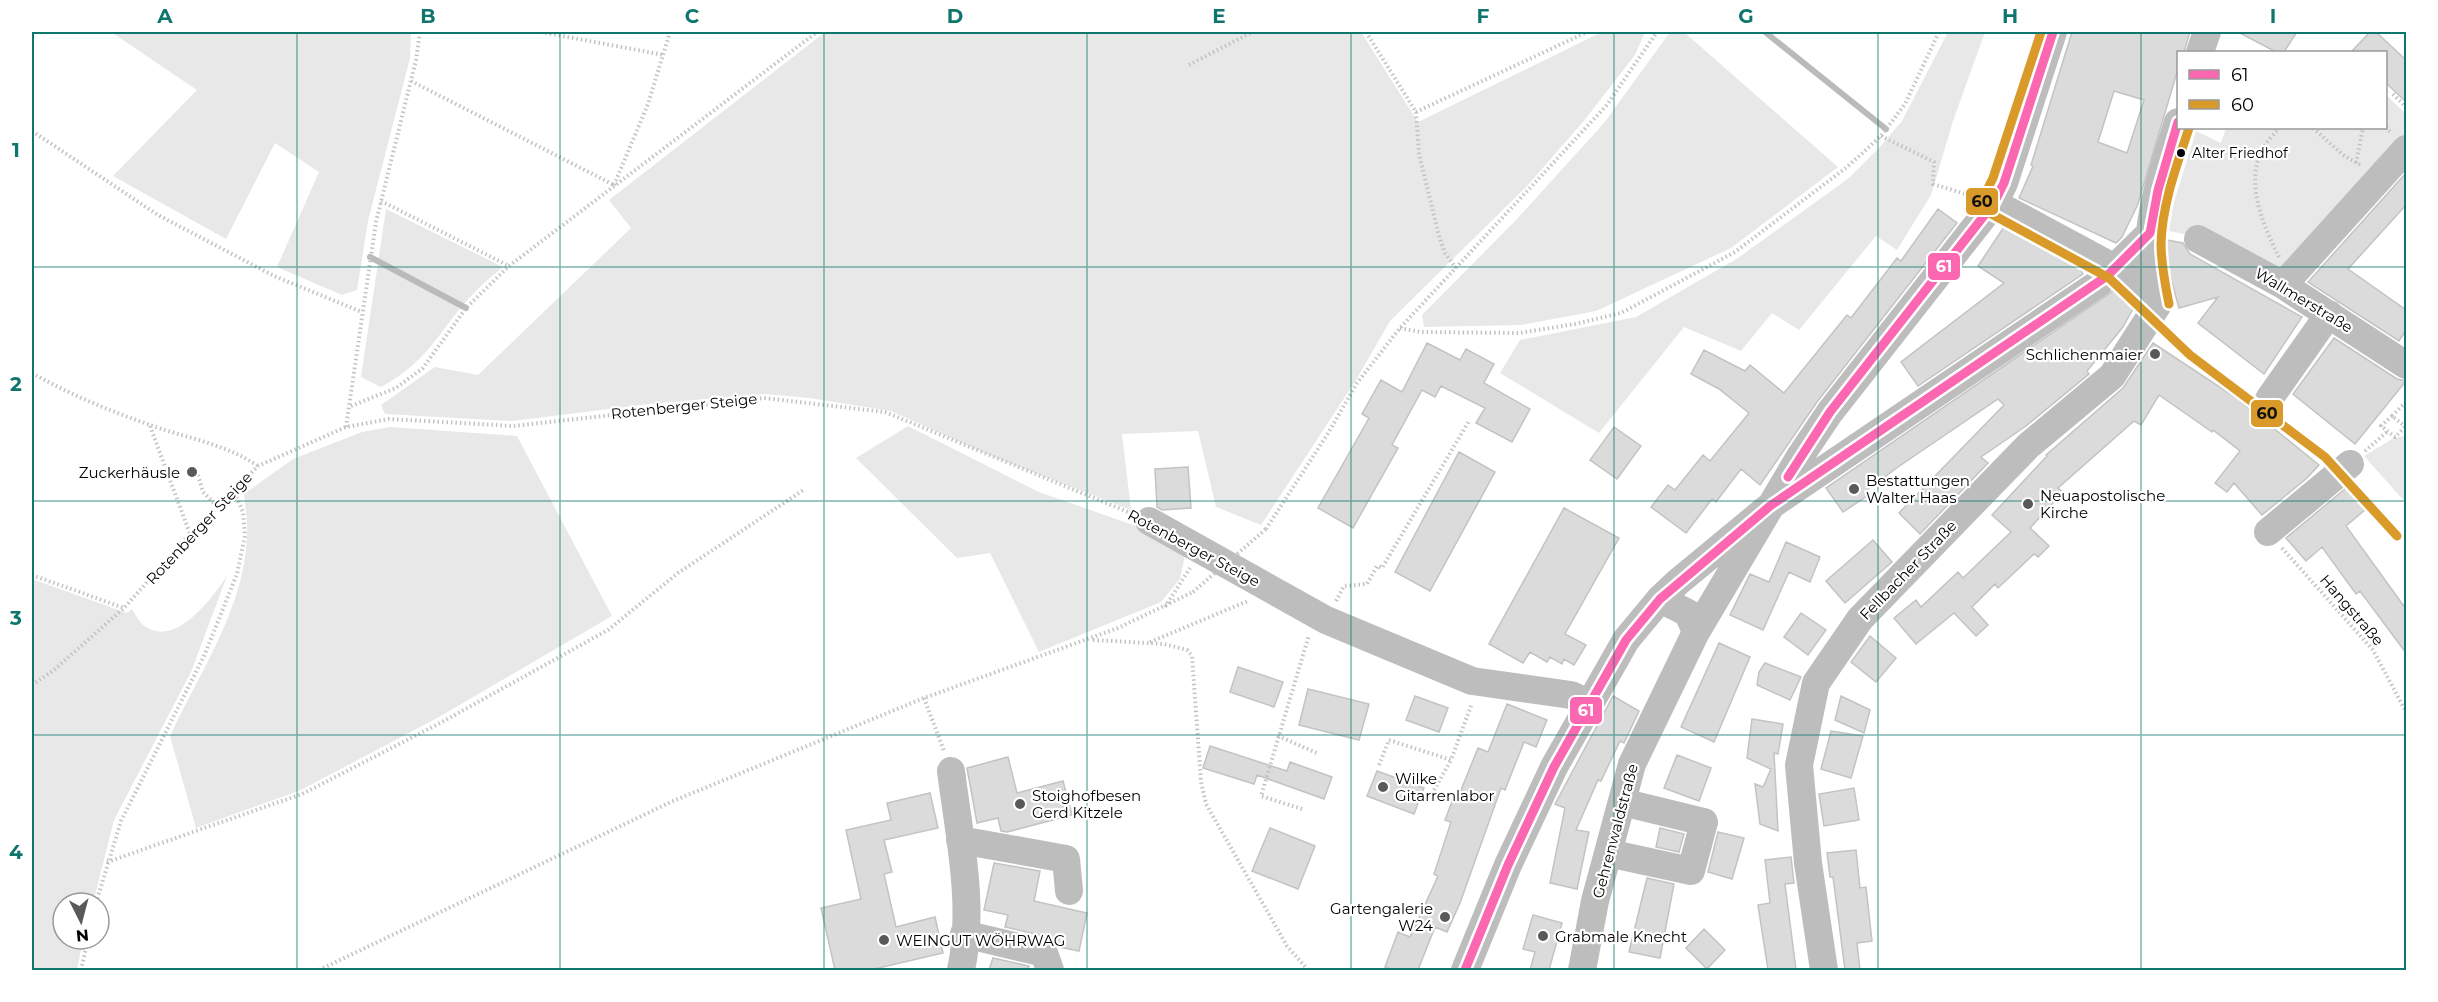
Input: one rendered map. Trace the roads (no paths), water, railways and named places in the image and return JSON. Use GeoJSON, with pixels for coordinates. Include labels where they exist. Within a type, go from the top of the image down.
{"type":"FeatureCollection","features":[{"type":"Feature","properties":{"kind":"street"},"geometry":{"type":"LineString","coordinates":[[1770,506],[1830,412],[1994,204],[2004,183],[2053,32]]}},
{"type":"Feature","properties":{"kind":"street"},"geometry":{"type":"LineString","coordinates":[[2200,51],[2207,32]]}},
{"type":"Feature","properties":{"kind":"street"},"geometry":{"type":"LineString","coordinates":[[2157,306],[2151,267],[2150,233],[2158,190],[2177,125]]}},
{"type":"Feature","properties":{"kind":"street"},"geometry":{"type":"LineString","coordinates":[[2287,281],[2406,149]]}},
{"type":"Feature","properties":{"kind":"street"},"geometry":{"type":"LineString","coordinates":[[1994,204],[2115,268],[2131,280],[2157,306]]}},
{"type":"Feature","properties":{"kind":"street"},"geometry":{"type":"LineString","coordinates":[[1465,970],[1508,865],[1554,767],[1588,703],[1626,640],[1660,600],[1770,506],[2099,283],[2150,233]]}},
{"type":"Feature","properties":{"kind":"street","name":"Wallmerstraße"},"geometry":{"type":"LineString","coordinates":[[2198,239],[2287,281],[2330,314],[2406,365]]}},
{"type":"Feature","properties":{"kind":"street","name":"Fellbacher Straße"},"geometry":{"type":"LineString","coordinates":[[1824,970],[1808,862],[1800,765],[1816,683],[1860,619],[2028,446],[2112,376],[2157,306]]}},
{"type":"Feature","properties":{"kind":"street"},"geometry":{"type":"LineString","coordinates":[[2269,399],[2330,314]]}},
{"type":"Feature","properties":{"kind":"street"},"geometry":{"type":"LineString","coordinates":[[1830,412],[1827,425],[1830,435],[1839,446],[1854,450]]}},
{"type":"Feature","properties":{"kind":"street"},"geometry":{"type":"LineString","coordinates":[[2268,532],[2350,464]]}},
{"type":"Feature","properties":{"kind":"street","name":"Gehrenwaldstraße"},"geometry":{"type":"LineString","coordinates":[[1582,970],[1595,901],[1632,764],[1696,632],[1719,598],[1770,506]]}},
{"type":"Feature","properties":{"kind":"street","name":"Rotenberger Steige"},"geometry":{"type":"LineString","coordinates":[[1149,521],[1321,617],[1479,683],[1571,696],[1588,703]]}},
{"type":"Feature","properties":{"kind":"street","name":"Gehrenwaldstraße"},"geometry":{"type":"LineString","coordinates":[[1696,632],[1708,575],[1703,561]]}},
{"type":"Feature","properties":{"kind":"street"},"geometry":{"type":"LineString","coordinates":[[1660,600],[1688,613],[1696,632]]}},
{"type":"Feature","properties":{"kind":"street"},"geometry":{"type":"LineString","coordinates":[[951,771],[963,868],[964,934],[960,970]]}},
{"type":"Feature","properties":{"kind":"street"},"geometry":{"type":"LineString","coordinates":[[1608,853],[1691,871],[1704,822],[1622,802]]}},
{"type":"Feature","properties":{"kind":"street"},"geometry":{"type":"LineString","coordinates":[[960,840],[1066,859],[1069,891]]}},
{"type":"Feature","properties":{"kind":"street"},"geometry":{"type":"LineString","coordinates":[[964,934],[1044,953],[1050,970]]}},
{"type":"Feature","properties":{"kind":"waterway"},"geometry":{"type":"LineString","coordinates":[[1765,32],[1886,129]]}},
{"type":"Feature","properties":{"kind":"waterway"},"geometry":{"type":"LineString","coordinates":[[370,257],[466,308]]}},
{"type":"Feature","properties":{"kind":"place","name":"Alter Friedhof"},"geometry":{"type":"Point","coordinates":[2181,153]}},
{"type":"Feature","properties":{"kind":"place","name":"Schlichenmaier"},"geometry":{"type":"Point","coordinates":[2155,354]}},
{"type":"Feature","properties":{"kind":"place","name":"Zuckerhäusle"},"geometry":{"type":"Point","coordinates":[192,472]}},
{"type":"Feature","properties":{"kind":"place","name":"Bestattungen Walter Haas"},"geometry":{"type":"Point","coordinates":[1854,489]}},
{"type":"Feature","properties":{"kind":"place","name":"Neuapostolische Kirche"},"geometry":{"type":"Point","coordinates":[2028,504]}},
{"type":"Feature","properties":{"kind":"place","name":"Wilke Gitarrenlabor"},"geometry":{"type":"Point","coordinates":[1383,787]}},
{"type":"Feature","properties":{"kind":"place","name":"Stoighofbesen Gerd Kitzele"},"geometry":{"type":"Point","coordinates":[1020,804]}},
{"type":"Feature","properties":{"kind":"place","name":"Gartengalerie W24"},"geometry":{"type":"Point","coordinates":[1445,917]}},
{"type":"Feature","properties":{"kind":"place","name":"Grabmale Knecht"},"geometry":{"type":"Point","coordinates":[1543,936]}},
{"type":"Feature","properties":{"kind":"place","name":"WEINGUT WÖHRWAG"},"geometry":{"type":"Point","coordinates":[884,940]}}]}
